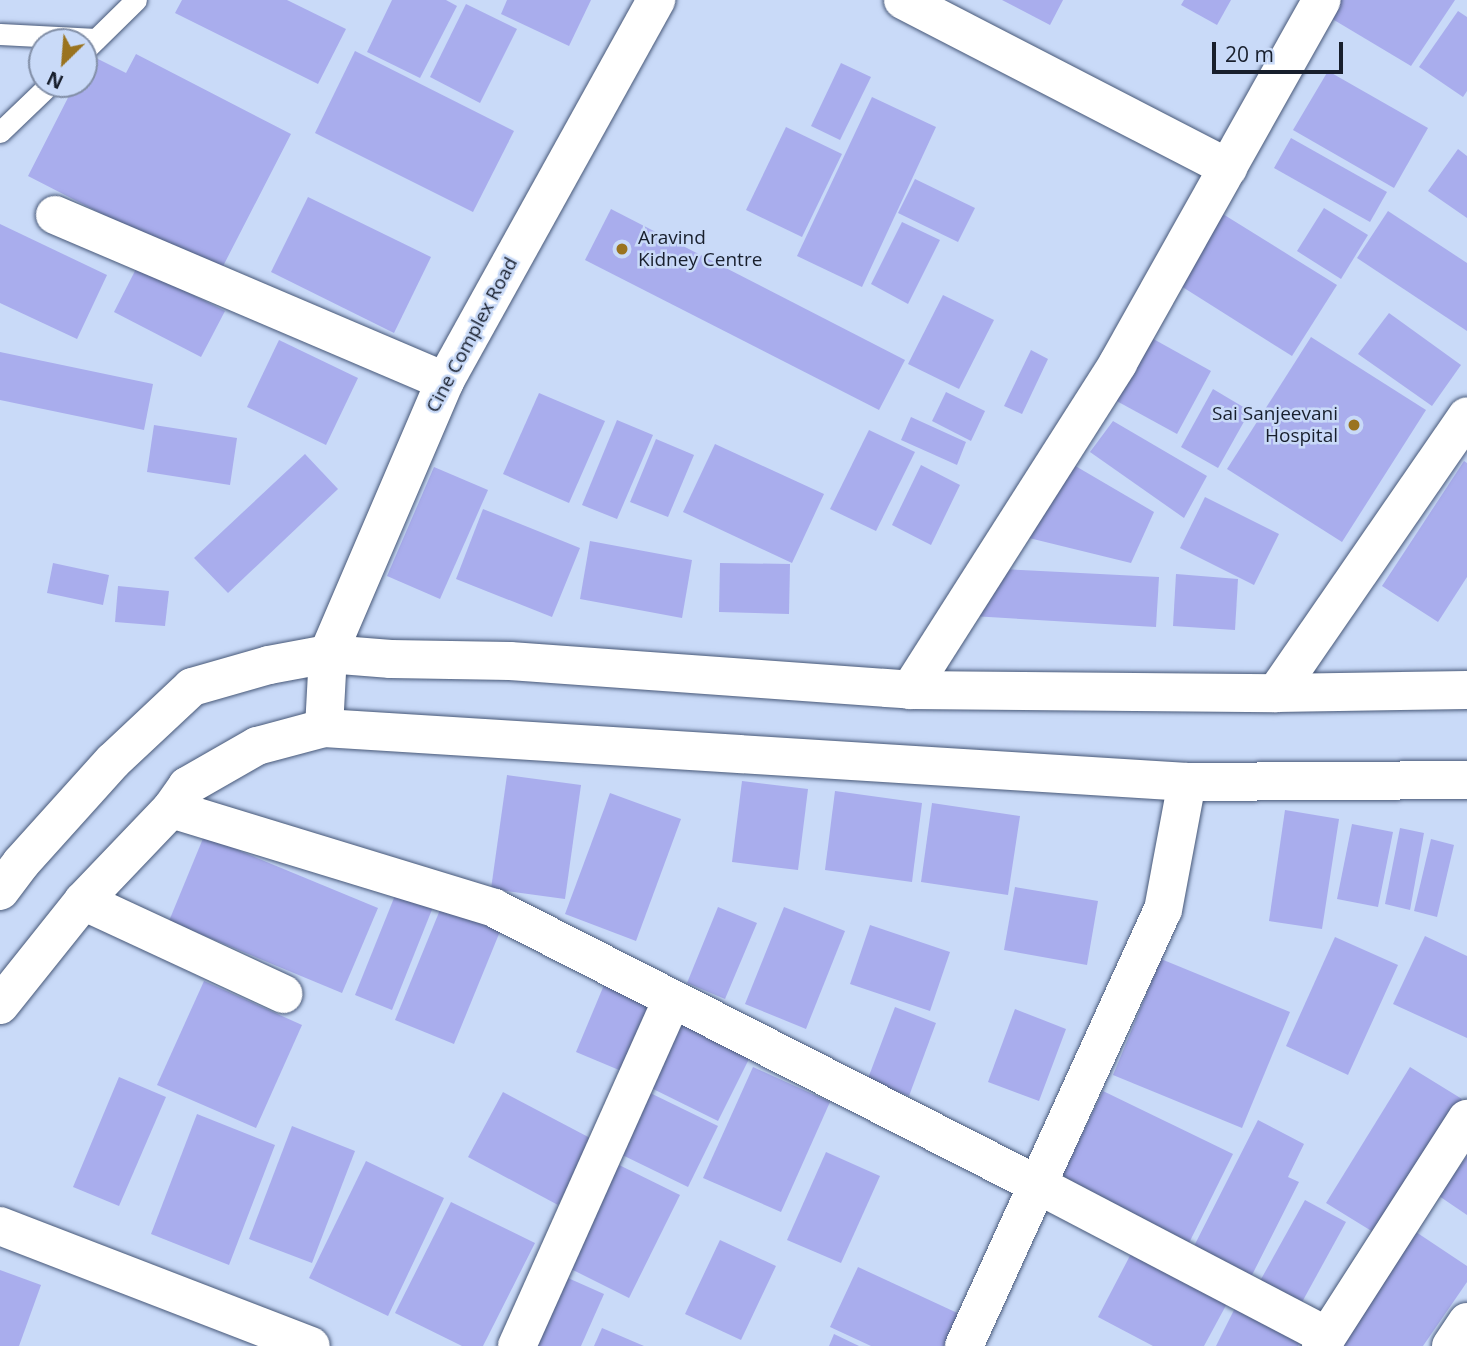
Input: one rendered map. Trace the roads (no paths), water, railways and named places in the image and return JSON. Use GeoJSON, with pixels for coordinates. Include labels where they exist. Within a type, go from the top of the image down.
{"type":"FeatureCollection","features":[{"type":"Feature","properties":{"kind":"street","name":"Cine Complex Road"},"geometry":{"type":"LineString","coordinates":[[324,728],[328,654],[445,381],[656,0]]}},
{"type":"Feature","properties":{"kind":"street"},"geometry":{"type":"LineString","coordinates":[[903,0],[1228,168]]}},
{"type":"Feature","properties":{"kind":"street"},"geometry":{"type":"LineString","coordinates":[[911,690],[1118,363],[1322,0]]}},
{"type":"Feature","properties":{"kind":"street"},"geometry":{"type":"LineString","coordinates":[[55,215],[445,381]]}},
{"type":"Feature","properties":{"kind":"street"},"geometry":{"type":"LineString","coordinates":[[1276,693],[1467,416]]}},
{"type":"Feature","properties":{"kind":"street"},"geometry":{"type":"LineString","coordinates":[[0,891],[21,863],[113,761],[192,687],[269,665],[328,654],[391,659],[510,661],[911,690],[1276,693],[1467,690]]}},
{"type":"Feature","properties":{"kind":"street"},"geometry":{"type":"LineString","coordinates":[[0,1005],[83,901],[171,809],[187,786],[257,746],[324,728],[1186,782],[1467,780]]}},
{"type":"Feature","properties":{"kind":"street"},"geometry":{"type":"LineString","coordinates":[[964,1346],[1163,910],[1186,782]]}},
{"type":"Feature","properties":{"kind":"street"},"geometry":{"type":"LineString","coordinates":[[171,809],[494,908],[1038,1185],[1324,1341],[1467,1119]]}},
{"type":"Feature","properties":{"kind":"street"},"geometry":{"type":"LineString","coordinates":[[83,901],[283,994]]}},
{"type":"Feature","properties":{"kind":"street"},"geometry":{"type":"LineString","coordinates":[[517,1346],[673,999]]}},
{"type":"Feature","properties":{"kind":"street"},"geometry":{"type":"LineString","coordinates":[[0,1226],[312,1346]]}},
{"type":"Feature","properties":{"kind":"street"},"geometry":{"type":"LineString","coordinates":[[1451,1346],[1467,1322]]}},
{"type":"Feature","properties":{"kind":"lane"},"geometry":{"type":"LineString","coordinates":[[98,37],[136,0]]}},
{"type":"Feature","properties":{"kind":"lane"},"geometry":{"type":"LineString","coordinates":[[0,34],[28,37]]}},
{"type":"Feature","properties":{"kind":"lane"},"geometry":{"type":"LineString","coordinates":[[0,132],[35,98]]}},
{"type":"Feature","properties":{"kind":"place","name":"Aravind Kidney Centre"},"geometry":{"type":"Point","coordinates":[622,249]}},
{"type":"Feature","properties":{"kind":"place","name":"Sai Sanjeevani Hospital"},"geometry":{"type":"Point","coordinates":[1354,425]}}]}
